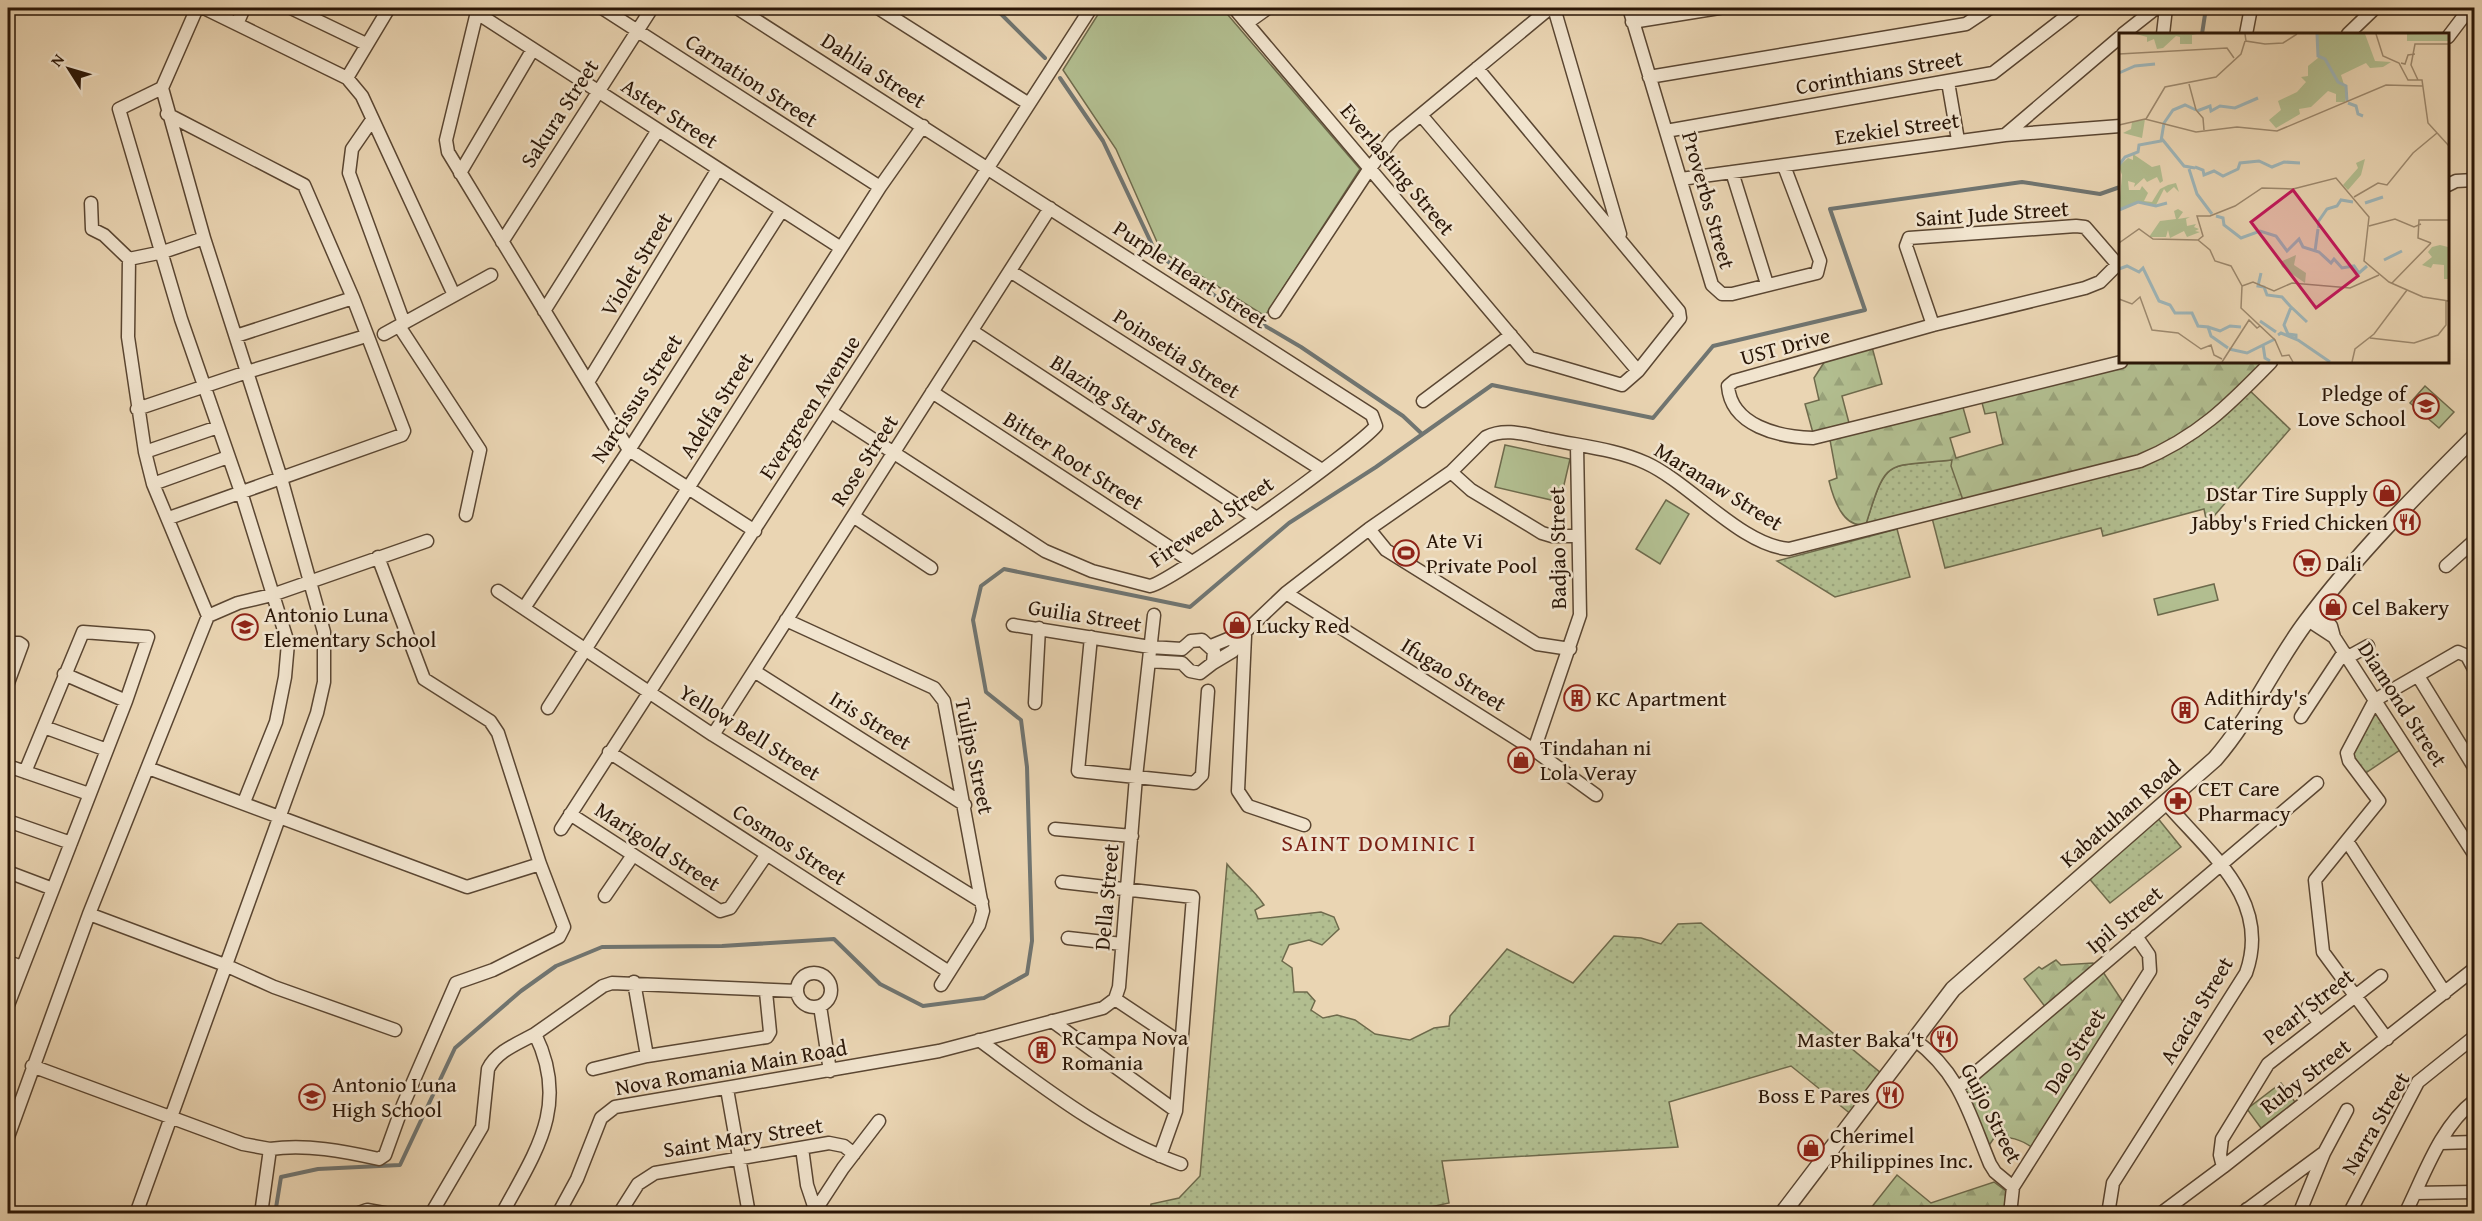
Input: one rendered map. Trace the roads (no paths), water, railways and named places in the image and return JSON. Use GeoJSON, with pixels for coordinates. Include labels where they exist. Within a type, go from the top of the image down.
{"type":"FeatureCollection","features":[{"type":"Feature","properties":{"kind":"street"},"geometry":{"type":"LineString","coordinates":[[136,1214],[317,713],[324,682],[324,632],[281,478],[204,238],[167,114],[162,88],[197,8]]}},
{"type":"Feature","properties":{"kind":"street"},"geometry":{"type":"LineString","coordinates":[[204,8],[347,78],[362,96],[454,295]]}},
{"type":"Feature","properties":{"kind":"street"},"geometry":{"type":"LineString","coordinates":[[237,24],[244,8]]}},
{"type":"Feature","properties":{"kind":"street"},"geometry":{"type":"LineString","coordinates":[[291,8],[366,44]]}},
{"type":"Feature","properties":{"kind":"street"},"geometry":{"type":"LineString","coordinates":[[347,78],[388,8]]}},
{"type":"Feature","properties":{"kind":"street","name":"Carnation Street"},"geometry":{"type":"LineString","coordinates":[[602,8],[880,187]]}},
{"type":"Feature","properties":{"kind":"street","name":"Sakura Street"},"geometry":{"type":"LineString","coordinates":[[502,242],[652,8]]}},
{"type":"Feature","properties":{"kind":"street","name":"Dahlia Street"},"geometry":{"type":"LineString","coordinates":[[737,8],[988,168]]}},
{"type":"Feature","properties":{"kind":"street"},"geometry":{"type":"LineString","coordinates":[[878,8],[1029,104]]}},
{"type":"Feature","properties":{"kind":"street","name":"Evergreen Avenue"},"geometry":{"type":"LineString","coordinates":[[561,829],[1090,8]]}},
{"type":"Feature","properties":{"kind":"street","name":"Everlasting Street"},"geometry":{"type":"LineString","coordinates":[[1234,8],[1530,358],[1622,385],[1638,371]]}},
{"type":"Feature","properties":{"kind":"street"},"geometry":{"type":"LineString","coordinates":[[1247,23],[1268,8]]}},
{"type":"Feature","properties":{"kind":"street"},"geometry":{"type":"LineString","coordinates":[[1275,312],[1370,168],[1395,137],[1550,8]]}},
{"type":"Feature","properties":{"kind":"street"},"geometry":{"type":"LineString","coordinates":[[1554,8],[1621,239]]}},
{"type":"Feature","properties":{"kind":"street","name":"Proverbs Street"},"geometry":{"type":"LineString","coordinates":[[1629,8],[1712,285],[1716,291],[1732,294],[1817,273],[1820,261],[1784,166]]}},
{"type":"Feature","properties":{"kind":"street"},"geometry":{"type":"LineString","coordinates":[[1632,21],[1719,8]]}},
{"type":"Feature","properties":{"kind":"street"},"geometry":{"type":"LineString","coordinates":[[1649,77],[1966,24],[1990,8]]}},
{"type":"Feature","properties":{"kind":"street","name":"Corinthians Street"},"geometry":{"type":"LineString","coordinates":[[1666,131],[1993,73],[2077,8]]}},
{"type":"Feature","properties":{"kind":"street"},"geometry":{"type":"LineString","coordinates":[[2126,33],[2156,8]]}},
{"type":"Feature","properties":{"kind":"street"},"geometry":{"type":"LineString","coordinates":[[2163,33],[2166,8]]}},
{"type":"Feature","properties":{"kind":"street"},"geometry":{"type":"LineString","coordinates":[[2246,33],[2250,8]]}},
{"type":"Feature","properties":{"kind":"street"},"geometry":{"type":"LineString","coordinates":[[2349,33],[2375,8]]}},
{"type":"Feature","properties":{"kind":"street"},"geometry":{"type":"LineString","coordinates":[[2449,36],[2470,8]]}},
{"type":"Feature","properties":{"kind":"street","name":"Aster Street"},"geometry":{"type":"LineString","coordinates":[[629,450],[446,149],[446,140],[477,10],[533,50],[841,248]]}},
{"type":"Feature","properties":{"kind":"street"},"geometry":{"type":"LineString","coordinates":[[2005,135],[2119,39]]}},
{"type":"Feature","properties":{"kind":"street"},"geometry":{"type":"LineString","coordinates":[[460,173],[533,50]]}},
{"type":"Feature","properties":{"kind":"street"},"geometry":{"type":"LineString","coordinates":[[1421,115],[1638,371],[1681,314],[1477,68]]}},
{"type":"Feature","properties":{"kind":"street"},"geometry":{"type":"LineString","coordinates":[[1948,82],[1958,140]]}},
{"type":"Feature","properties":{"kind":"street"},"geometry":{"type":"LineString","coordinates":[[162,88],[119,109],[181,319],[241,492],[288,643],[285,677],[276,722],[244,802]]}},
{"type":"Feature","properties":{"kind":"street"},"geometry":{"type":"LineString","coordinates":[[167,114],[301,182],[353,298],[404,431],[402,435],[169,518]]}},
{"type":"Feature","properties":{"kind":"street"},"geometry":{"type":"LineString","coordinates":[[372,120],[352,148],[349,173],[402,324],[480,450],[466,515]]}},
{"type":"Feature","properties":{"kind":"street","name":"Adelfa Street"},"geometry":{"type":"LineString","coordinates":[[548,708],[880,187],[923,126]]}},
{"type":"Feature","properties":{"kind":"street","name":"Ezekiel Street"},"geometry":{"type":"LineString","coordinates":[[1681,179],[1958,140],[2119,126]]}},
{"type":"Feature","properties":{"kind":"street"},"geometry":{"type":"LineString","coordinates":[[544,311],[658,130]]}},
{"type":"Feature","properties":{"kind":"street","name":"Purple Heart Street"},"geometry":{"type":"LineString","coordinates":[[988,168],[1372,415]]}},
{"type":"Feature","properties":{"kind":"street","name":"Violet Street"},"geometry":{"type":"LineString","coordinates":[[588,382],[718,169]]}},
{"type":"Feature","properties":{"kind":"street"},"geometry":{"type":"LineString","coordinates":[[1732,172],[1767,284]]}},
{"type":"Feature","properties":{"kind":"street"},"geometry":{"type":"LineString","coordinates":[[2449,184],[2456,181],[2475,180]]}},
{"type":"Feature","properties":{"kind":"street"},"geometry":{"type":"LineString","coordinates":[[91,203],[92,229],[129,259]]}},
{"type":"Feature","properties":{"kind":"street","name":"Rose Street"},"geometry":{"type":"LineString","coordinates":[[713,735],[1050,208]]}},
{"type":"Feature","properties":{"kind":"street","name":"Narcissus Street"},"geometry":{"type":"LineString","coordinates":[[524,608],[629,450],[782,210]]}},
{"type":"Feature","properties":{"kind":"street","name":"Saint Jude Street"},"geometry":{"type":"LineString","coordinates":[[1933,325],[1905,246],[1909,238],[2085,227],[2119,263]]}},
{"type":"Feature","properties":{"kind":"street"},"geometry":{"type":"LineString","coordinates":[[129,259],[163,252],[204,238]]}},
{"type":"Feature","properties":{"kind":"street"},"geometry":{"type":"LineString","coordinates":[[8,1137],[89,914],[208,615],[153,484],[145,452],[128,337],[129,259]]}},
{"type":"Feature","properties":{"kind":"street","name":"UST Drive"},"geometry":{"type":"LineString","coordinates":[[2119,263],[2100,282],[2085,288],[1933,325],[1734,381],[1728,386],[1730,400],[1739,415],[1753,424],[1795,437],[1813,438],[2119,362]]}},
{"type":"Feature","properties":{"kind":"street","name":"Poinsetia Street"},"geometry":{"type":"LineString","coordinates":[[1010,271],[1322,470]]}},
{"type":"Feature","properties":{"kind":"street"},"geometry":{"type":"LineString","coordinates":[[384,334],[491,275]]}},
{"type":"Feature","properties":{"kind":"street"},"geometry":{"type":"LineString","coordinates":[[236,336],[353,298]]}},
{"type":"Feature","properties":{"kind":"street","name":"Blazing Star Street"},"geometry":{"type":"LineString","coordinates":[[972,331],[1255,517]]}},
{"type":"Feature","properties":{"kind":"street"},"geometry":{"type":"LineString","coordinates":[[1423,401],[1511,335]]}},
{"type":"Feature","properties":{"kind":"street"},"geometry":{"type":"LineString","coordinates":[[137,409],[247,372],[366,336]]}},
{"type":"Feature","properties":{"kind":"street","name":"Maranaw Street"},"geometry":{"type":"LineString","coordinates":[[1149,662],[1182,663],[1195,673],[1206,670],[1233,651],[1245,632],[1286,593],[1369,529],[1452,472],[1486,437],[1493,433],[1512,432],[1646,463],[1764,544],[1789,549],[2140,460],[2185,440],[2270,363]]}},
{"type":"Feature","properties":{"kind":"street","name":"Bitter Root Street"},"geometry":{"type":"LineString","coordinates":[[932,392],[1192,562]]}},
{"type":"Feature","properties":{"kind":"street","name":"Fireweed Street"},"geometry":{"type":"LineString","coordinates":[[831,412],[1045,551],[1077,566],[1150,586],[1158,584],[1192,562],[1322,470],[1376,426],[1372,415]]}},
{"type":"Feature","properties":{"kind":"street"},"geometry":{"type":"LineString","coordinates":[[145,452],[218,427]]}},
{"type":"Feature","properties":{"kind":"street","name":"Kabatuhan Road"},"geometry":{"type":"LineString","coordinates":[[1782,1214],[1914,1039],[1966,976],[2203,771],[2231,740],[2311,615],[2368,544],[2475,437]]}},
{"type":"Feature","properties":{"kind":"street","name":"Badjao Street"},"geometry":{"type":"LineString","coordinates":[[1534,750],[1580,615],[1577,446]]}},
{"type":"Feature","properties":{"kind":"street"},"geometry":{"type":"LineString","coordinates":[[629,450],[755,531]]}},
{"type":"Feature","properties":{"kind":"street"},"geometry":{"type":"LineString","coordinates":[[153,484],[228,457]]}},
{"type":"Feature","properties":{"kind":"street"},"geometry":{"type":"LineString","coordinates":[[1452,472],[1471,490],[1542,533],[1577,536]]}},
{"type":"Feature","properties":{"kind":"street"},"geometry":{"type":"LineString","coordinates":[[853,516],[931,568]]}},
{"type":"Feature","properties":{"kind":"street"},"geometry":{"type":"LineString","coordinates":[[1369,529],[1386,550],[1537,644],[1570,649]]}},
{"type":"Feature","properties":{"kind":"street"},"geometry":{"type":"LineString","coordinates":[[208,615],[238,603],[272,595],[427,542]]}},
{"type":"Feature","properties":{"kind":"street"},"geometry":{"type":"LineString","coordinates":[[2446,566],[2473,546]]}},
{"type":"Feature","properties":{"kind":"street"},"geometry":{"type":"LineString","coordinates":[[32,1066],[256,1148],[270,1149],[290,1146],[316,1148],[379,1159],[385,1155],[403,1105],[456,983],[493,970],[559,937],[562,933],[564,927],[540,864],[498,733],[490,721],[424,679],[378,557]]}},
{"type":"Feature","properties":{"kind":"street","name":"Yellow Bell Street"},"geometry":{"type":"LineString","coordinates":[[498,591],[713,735],[982,902]]}},
{"type":"Feature","properties":{"kind":"street","name":"Ifugao Street"},"geometry":{"type":"LineString","coordinates":[[1286,593],[1534,750],[1596,795]]}},
{"type":"Feature","properties":{"kind":"street","name":"Della Street"},"geometry":{"type":"LineString","coordinates":[[1115,999],[1119,987],[1136,777],[1154,615]]}},
{"type":"Feature","properties":{"kind":"street","name":"Diamond Street"},"geometry":{"type":"LineString","coordinates":[[2311,615],[2331,626],[2334,637],[2475,855]]}},
{"type":"Feature","properties":{"kind":"street","name":"Tulips Street"},"geometry":{"type":"LineString","coordinates":[[786,620],[934,688],[939,693],[949,715],[982,902],[979,925],[940,985]]}},
{"type":"Feature","properties":{"kind":"street","name":"Guilia Street"},"geometry":{"type":"LineString","coordinates":[[1013,625],[1150,646]]}},
{"type":"Feature","properties":{"kind":"street"},"geometry":{"type":"LineString","coordinates":[[1035,703],[1039,628]]}},
{"type":"Feature","properties":{"kind":"street"},"geometry":{"type":"LineString","coordinates":[[8,1005],[126,701],[149,639],[146,635],[83,632],[25,772]]}},
{"type":"Feature","properties":{"kind":"street"},"geometry":{"type":"LineString","coordinates":[[1245,632],[1238,791],[1248,806],[1304,825]]}},
{"type":"Feature","properties":{"kind":"street","name":"Maranaw Street"},"geometry":{"type":"LineString","coordinates":[[1150,646],[1182,649],[1196,639],[1211,646],[1245,632]]}},
{"type":"Feature","properties":{"kind":"street"},"geometry":{"type":"LineString","coordinates":[[1091,637],[1078,771],[1194,783],[1202,776],[1208,691]]}},
{"type":"Feature","properties":{"kind":"street"},"geometry":{"type":"LineString","coordinates":[[8,683],[22,649],[13,643]]}},
{"type":"Feature","properties":{"kind":"street"},"geometry":{"type":"LineString","coordinates":[[1211,646],[1213,663]]}},
{"type":"Feature","properties":{"kind":"street"},"geometry":{"type":"LineString","coordinates":[[2301,717],[2346,654],[2368,646]]}},
{"type":"Feature","properties":{"kind":"street"},"geometry":{"type":"LineString","coordinates":[[2387,1039],[2323,952],[2315,880],[2379,801],[2349,761],[2347,753],[2375,700],[2458,652],[2467,657],[2475,669]]}},
{"type":"Feature","properties":{"kind":"street","name":"Iris Street"},"geometry":{"type":"LineString","coordinates":[[754,671],[965,805]]}},
{"type":"Feature","properties":{"kind":"street"},"geometry":{"type":"LineString","coordinates":[[64,675],[126,701]]}},
{"type":"Feature","properties":{"kind":"street"},"geometry":{"type":"LineString","coordinates":[[2418,676],[2475,767]]}},
{"type":"Feature","properties":{"kind":"street"},"geometry":{"type":"LineString","coordinates":[[44,727],[107,750]]}},
{"type":"Feature","properties":{"kind":"street","name":"Cosmos Street"},"geometry":{"type":"LineString","coordinates":[[609,752],[949,972]]}},
{"type":"Feature","properties":{"kind":"street"},"geometry":{"type":"LineString","coordinates":[[8,766],[89,794]]}},
{"type":"Feature","properties":{"kind":"street"},"geometry":{"type":"LineString","coordinates":[[148,768],[467,887],[540,864]]}},
{"type":"Feature","properties":{"kind":"street","name":"Ipil Street"},"geometry":{"type":"LineString","coordinates":[[1959,1087],[2317,783]]}},
{"type":"Feature","properties":{"kind":"street","name":"Acacia Street"},"geometry":{"type":"LineString","coordinates":[[2108,1214],[2114,1183],[2246,973],[2252,955],[2254,939],[2250,912],[2241,892],[2166,803]]}},
{"type":"Feature","properties":{"kind":"street","name":"Marigold Street"},"geometry":{"type":"LineString","coordinates":[[570,814],[720,911],[730,908],[768,854]]}},
{"type":"Feature","properties":{"kind":"street"},"geometry":{"type":"LineString","coordinates":[[8,821],[71,843]]}},
{"type":"Feature","properties":{"kind":"street"},"geometry":{"type":"LineString","coordinates":[[1055,829],[1132,836]]}},
{"type":"Feature","properties":{"kind":"street"},"geometry":{"type":"LineString","coordinates":[[2347,841],[2445,993]]}},
{"type":"Feature","properties":{"kind":"street"},"geometry":{"type":"LineString","coordinates":[[605,896],[633,855]]}},
{"type":"Feature","properties":{"kind":"street"},"geometry":{"type":"LineString","coordinates":[[8,872],[53,889]]}},
{"type":"Feature","properties":{"kind":"street"},"geometry":{"type":"LineString","coordinates":[[1062,882],[1193,897],[1176,1111],[1160,1156]]}},
{"type":"Feature","properties":{"kind":"street"},"geometry":{"type":"LineString","coordinates":[[89,914],[225,965],[274,987],[395,1030]]}},
{"type":"Feature","properties":{"kind":"street","name":"Dao Street"},"geometry":{"type":"LineString","coordinates":[[2013,1187],[2150,970],[2149,955],[2136,936]]}},
{"type":"Feature","properties":{"kind":"street"},"geometry":{"type":"LineString","coordinates":[[1068,938],[1122,944]]}},
{"type":"Feature","properties":{"kind":"street"},"geometry":{"type":"LineString","coordinates":[[8,962],[22,967]]}},
{"type":"Feature","properties":{"kind":"street","name":"Ruby Street"},"geometry":{"type":"LineString","coordinates":[[2160,1214],[2475,969]]}},
{"type":"Feature","properties":{"kind":"street"},"geometry":{"type":"LineString","coordinates":[[814,973],[824,976],[830,984],[831,995],[820,1006],[807,1006],[799,998],[797,991],[804,976],[814,973]]}},
{"type":"Feature","properties":{"kind":"street","name":"Pearl Street"},"geometry":{"type":"LineString","coordinates":[[2223,1167],[2220,1155],[2222,1138],[2266,1066],[2381,976]]}},
{"type":"Feature","properties":{"kind":"street"},"geometry":{"type":"LineString","coordinates":[[634,982],[647,1056]]}},
{"type":"Feature","properties":{"kind":"street"},"geometry":{"type":"LineString","coordinates":[[430,1214],[482,1126],[488,1070],[491,1063],[497,1056],[535,1034],[603,986],[634,982],[766,992],[797,991]]}},
{"type":"Feature","properties":{"kind":"street"},"geometry":{"type":"LineString","coordinates":[[593,1069],[647,1056],[767,1037],[770,1032],[766,992]]}},
{"type":"Feature","properties":{"kind":"street"},"geometry":{"type":"LineString","coordinates":[[979,1040],[1103,1008],[1115,999],[1181,1043]]}},
{"type":"Feature","properties":{"kind":"street"},"geometry":{"type":"LineString","coordinates":[[820,1006],[830,1071]]}},
{"type":"Feature","properties":{"kind":"street"},"geometry":{"type":"LineString","coordinates":[[2308,1007],[2319,1023]]}},
{"type":"Feature","properties":{"kind":"street"},"geometry":{"type":"LineString","coordinates":[[1052,1021],[1176,1111]]}},
{"type":"Feature","properties":{"kind":"street"},"geometry":{"type":"LineString","coordinates":[[502,1214],[537,1149],[546,1127],[551,1102],[548,1067],[535,1034]]}},
{"type":"Feature","properties":{"kind":"street","name":"Narra Street"},"geometry":{"type":"LineString","coordinates":[[2349,1214],[2418,1082],[2475,1037]]}},
{"type":"Feature","properties":{"kind":"street","name":"Guijo Street"},"geometry":{"type":"LineString","coordinates":[[1914,1039],[1941,1061],[1959,1087],[1995,1172],[2013,1187],[2010,1214]]}},
{"type":"Feature","properties":{"kind":"street"},"geometry":{"type":"LineString","coordinates":[[979,1040],[1088,1118],[1160,1156],[1181,1164]]}},
{"type":"Feature","properties":{"kind":"street","name":"Nova Romania Main Road"},"geometry":{"type":"LineString","coordinates":[[558,1214],[585,1162],[597,1127],[607,1112],[626,1104],[830,1071],[939,1051],[979,1040]]}},
{"type":"Feature","properties":{"kind":"street"},"geometry":{"type":"LineString","coordinates":[[727,1089],[749,1214]]}},
{"type":"Feature","properties":{"kind":"street"},"geometry":{"type":"LineString","coordinates":[[2405,1214],[2458,1115],[2475,1101]]}},
{"type":"Feature","properties":{"kind":"street"},"geometry":{"type":"LineString","coordinates":[[2299,1214],[2324,1153],[2347,1110]]}},
{"type":"Feature","properties":{"kind":"street"},"geometry":{"type":"LineString","coordinates":[[814,1211],[879,1121]]}},
{"type":"Feature","properties":{"kind":"street"},"geometry":{"type":"LineString","coordinates":[[2441,1143],[2475,1142]]}},
{"type":"Feature","properties":{"kind":"street","name":"Saint Mary Street"},"geometry":{"type":"LineString","coordinates":[[620,1214],[638,1184],[655,1173],[836,1143],[854,1154]]}},
{"type":"Feature","properties":{"kind":"street"},"geometry":{"type":"LineString","coordinates":[[802,1148],[807,1185],[814,1211]]}},
{"type":"Feature","properties":{"kind":"street"},"geometry":{"type":"LineString","coordinates":[[261,1214],[270,1149]]}},
{"type":"Feature","properties":{"kind":"street"},"geometry":{"type":"LineString","coordinates":[[2244,1211],[2324,1153]]}},
{"type":"Feature","properties":{"kind":"street"},"geometry":{"type":"LineString","coordinates":[[2415,1193],[2475,1192]]}},
{"type":"Feature","properties":{"kind":"street"},"geometry":{"type":"LineString","coordinates":[[356,1214],[367,1210],[389,1214]]}},
{"type":"Feature","properties":{"kind":"street"},"geometry":{"type":"LineString","coordinates":[[2244,1211],[2262,1214]]}},
{"type":"Feature","properties":{"kind":"waterway"},"geometry":{"type":"LineString","coordinates":[[982,8],[1000,13],[1045,58]]}},
{"type":"Feature","properties":{"kind":"waterway"},"geometry":{"type":"LineString","coordinates":[[2202,33],[2206,8]]}},
{"type":"Feature","properties":{"kind":"waterway"},"geometry":{"type":"LineString","coordinates":[[1060,78],[1103,141],[1156,253],[1221,300],[1301,347],[1403,416],[1421,433]]}},
{"type":"Feature","properties":{"kind":"waterway"},"geometry":{"type":"LineString","coordinates":[[275,1214],[281,1177],[318,1169],[400,1165],[455,1048],[521,991],[556,966],[602,947],[722,946],[834,939],[880,984],[923,1006],[984,998],[1027,974],[1032,941],[1027,767],[1021,720],[986,692],[973,620],[981,586],[1004,569],[1190,607],[1289,523],[1376,467],[1492,385],[1653,418],[1713,346],[1865,310],[1830,209],[2022,182],[2100,194],[2119,187]]}},
{"type":"Feature","properties":{"kind":"place","name":"Pledge of Love School"},"geometry":{"type":"Point","coordinates":[2426,406]}},
{"type":"Feature","properties":{"kind":"place","name":"DStar Tire Supply"},"geometry":{"type":"Point","coordinates":[2387,493]}},
{"type":"Feature","properties":{"kind":"place","name":"Jabby's Fried Chicken"},"geometry":{"type":"Point","coordinates":[2407,522]}},
{"type":"Feature","properties":{"kind":"place","name":"Ate Vi Private Pool"},"geometry":{"type":"Point","coordinates":[1406,553]}},
{"type":"Feature","properties":{"kind":"place","name":"Dali"},"geometry":{"type":"Point","coordinates":[2307,563]}},
{"type":"Feature","properties":{"kind":"place","name":"Cel Bakery"},"geometry":{"type":"Point","coordinates":[2333,607]}},
{"type":"Feature","properties":{"kind":"place","name":"Lucky Red"},"geometry":{"type":"Point","coordinates":[1237,625]}},
{"type":"Feature","properties":{"kind":"place","name":"Antonio Luna Elementary School"},"geometry":{"type":"Point","coordinates":[245,627]}},
{"type":"Feature","properties":{"kind":"place","name":"KC Apartment"},"geometry":{"type":"Point","coordinates":[1577,698]}},
{"type":"Feature","properties":{"kind":"place","name":"Adithirdy's Catering"},"geometry":{"type":"Point","coordinates":[2185,710]}},
{"type":"Feature","properties":{"kind":"place","name":"Tindahan ni Lola Veray"},"geometry":{"type":"Point","coordinates":[1521,760]}},
{"type":"Feature","properties":{"kind":"place","name":"CET Care Pharmacy"},"geometry":{"type":"Point","coordinates":[2178,801]}},
{"type":"Feature","properties":{"kind":"place","name":"Master Baka't"},"geometry":{"type":"Point","coordinates":[1944,1039]}},
{"type":"Feature","properties":{"kind":"place","name":"RCampa Nova Romania"},"geometry":{"type":"Point","coordinates":[1042,1050]}},
{"type":"Feature","properties":{"kind":"place","name":"Boss E Pares"},"geometry":{"type":"Point","coordinates":[1890,1095]}},
{"type":"Feature","properties":{"kind":"place","name":"Antonio Luna High School"},"geometry":{"type":"Point","coordinates":[312,1097]}},
{"type":"Feature","properties":{"kind":"place","name":"Cherimel Philippines Inc."},"geometry":{"type":"Point","coordinates":[1811,1148]}},
{"type":"Feature","properties":{"kind":"district","name":"SAINT DOMINIC I"},"geometry":{"type":"Point","coordinates":[1379,842]}}]}
